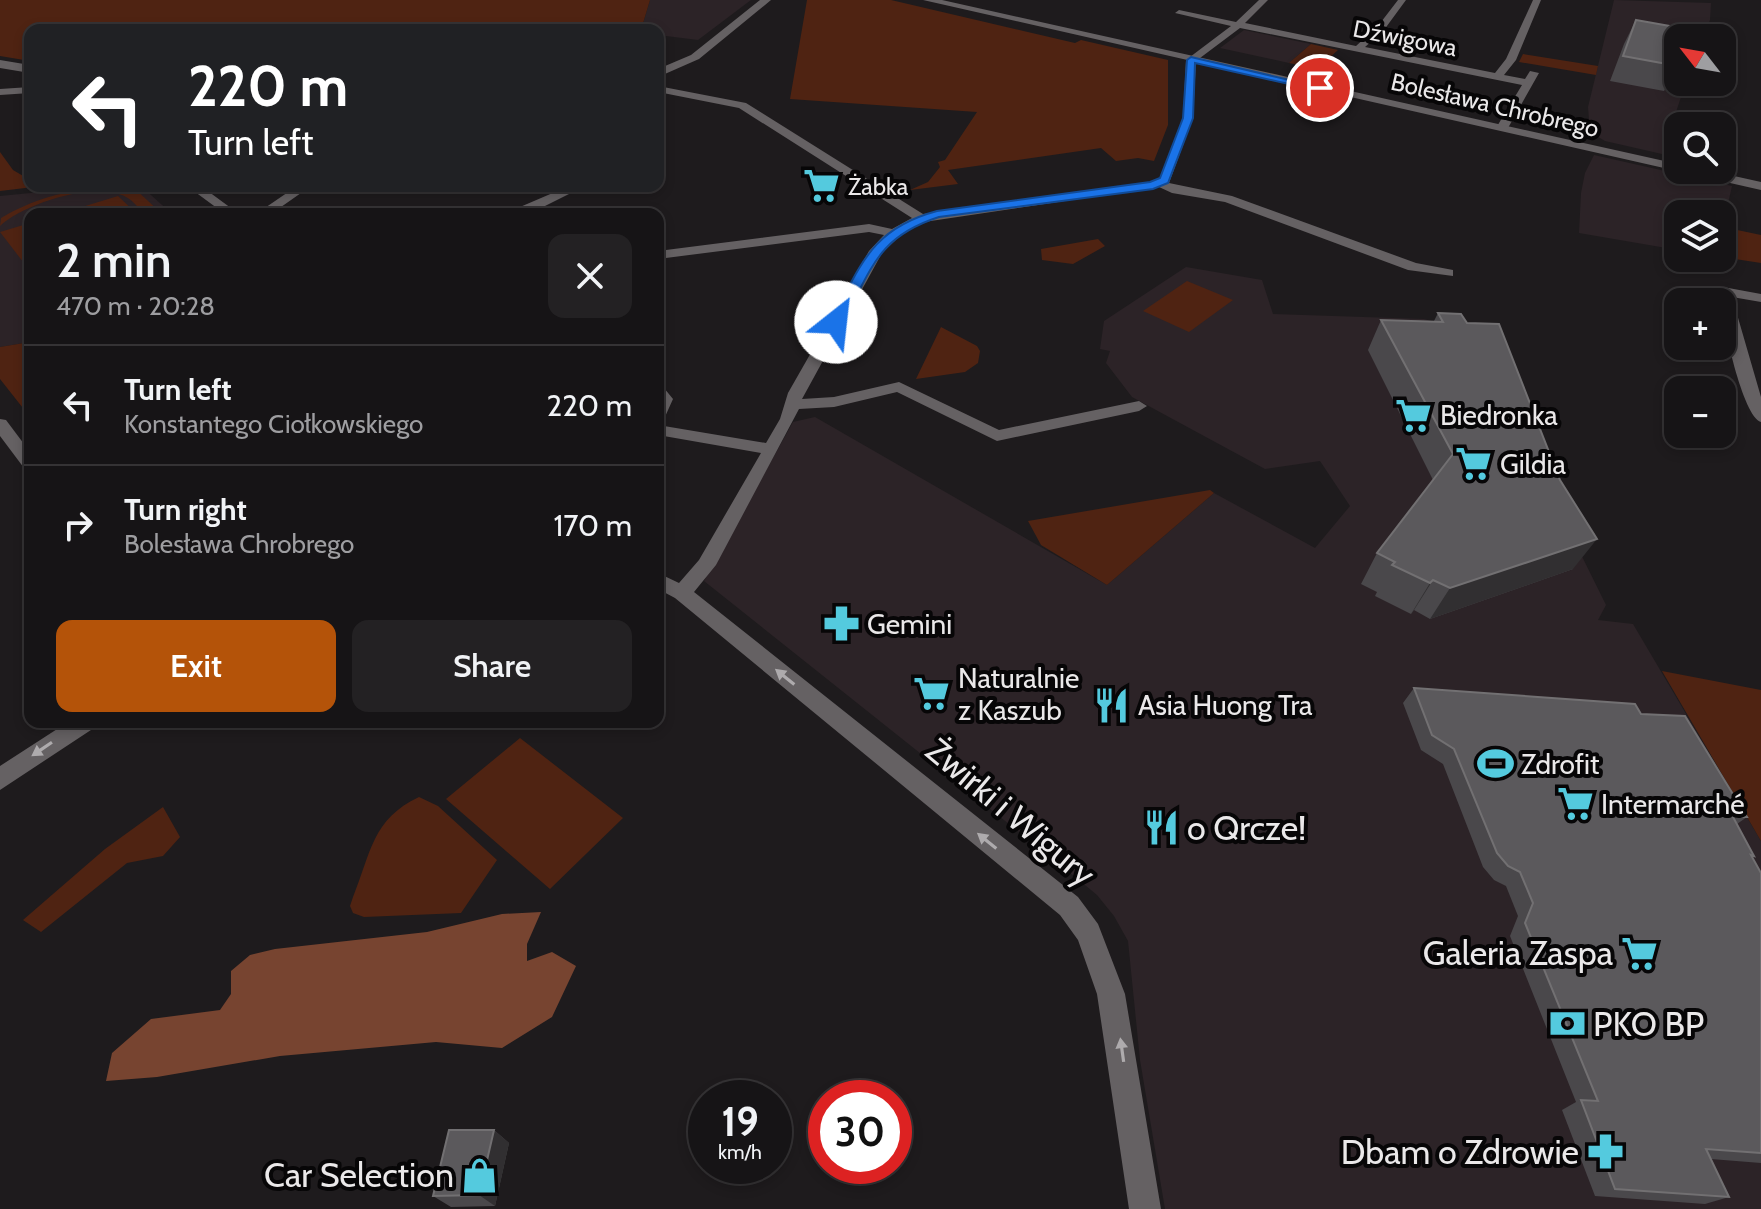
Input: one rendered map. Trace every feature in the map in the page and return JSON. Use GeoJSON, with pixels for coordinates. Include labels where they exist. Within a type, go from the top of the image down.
{"type":"FeatureCollection","features":[{"type":"Feature","properties":{"kind":"street"},"geometry":{"type":"LineString","coordinates":[[664,70],[695,57],[766,0]]}},
{"type":"Feature","properties":{"kind":"street","name":"Bolesława Chrobrego"},"geometry":{"type":"LineString","coordinates":[[928,0],[1664,165]]}},
{"type":"Feature","properties":{"kind":"street"},"geometry":{"type":"LineString","coordinates":[[682,593],[706,565],[771,449],[796,393],[876,251],[893,233],[921,218],[1165,180],[1188,118],[1191,60],[1238,25],[1264,0]]}},
{"type":"Feature","properties":{"kind":"street"},"geometry":{"type":"LineString","coordinates":[[1358,49],[1383,27],[1402,0]]}},
{"type":"Feature","properties":{"kind":"street"},"geometry":{"type":"LineString","coordinates":[[1497,77],[1506,67],[1537,0]]}},
{"type":"Feature","properties":{"kind":"street","name":"Dźwigowa"},"geometry":{"type":"LineString","coordinates":[[1179,13],[1528,83]]}},
{"type":"Feature","properties":{"kind":"street"},"geometry":{"type":"LineString","coordinates":[[0,64],[24,68]]}},
{"type":"Feature","properties":{"kind":"street"},"geometry":{"type":"LineString","coordinates":[[1502,128],[1534,74],[1506,67]]}},
{"type":"Feature","properties":{"kind":"street"},"geometry":{"type":"LineString","coordinates":[[0,92],[24,90]]}},
{"type":"Feature","properties":{"kind":"street"},"geometry":{"type":"LineString","coordinates":[[664,90],[742,105],[921,218]]}},
{"type":"Feature","properties":{"kind":"street"},"geometry":{"type":"LineString","coordinates":[[1736,181],[1761,186]]}},
{"type":"Feature","properties":{"kind":"street"},"geometry":{"type":"LineString","coordinates":[[1160,183],[1172,189],[1228,199],[1413,267],[1448,273]]}},
{"type":"Feature","properties":{"kind":"street"},"geometry":{"type":"LineString","coordinates":[[202,192],[224,208]]}},
{"type":"Feature","properties":{"kind":"street"},"geometry":{"type":"LineString","coordinates":[[271,208],[296,192]]}},
{"type":"Feature","properties":{"kind":"street"},"geometry":{"type":"LineString","coordinates":[[529,208],[565,192]]}},
{"type":"Feature","properties":{"kind":"street"},"geometry":{"type":"LineString","coordinates":[[664,254],[869,228],[893,233]]}},
{"type":"Feature","properties":{"kind":"street"},"geometry":{"type":"LineString","coordinates":[[1761,298],[1723,291],[1748,384],[1761,417]]}},
{"type":"Feature","properties":{"kind":"street"},"geometry":{"type":"LineString","coordinates":[[792,405],[834,402],[899,387],[997,436],[1139,406]]}},
{"type":"Feature","properties":{"kind":"street"},"geometry":{"type":"LineString","coordinates":[[0,424],[24,456]]}},
{"type":"Feature","properties":{"kind":"street"},"geometry":{"type":"LineString","coordinates":[[664,431],[771,449]]}},
{"type":"Feature","properties":{"kind":"street","name":"Żwirki i Wigury"},"geometry":{"type":"LineString","coordinates":[[664,583],[682,593],[1078,916],[1089,933],[1111,994],[1145,1209]]}},
{"type":"Feature","properties":{"kind":"street"},"geometry":{"type":"LineString","coordinates":[[0,780],[76,728]]}},
{"type":"Feature","properties":{"kind":"shaded area"},"geometry":{"type":"Polygon","coordinates":[[[0,0],[650,0],[643,24],[24,24],[24,60],[0,56],[0,0]]]}},
{"type":"Feature","properties":{"kind":"shaded area"},"geometry":{"type":"Polygon","coordinates":[[[650,0],[751,0],[698,40],[664,36],[664,24],[643,24],[650,0]]]}},
{"type":"Feature","properties":{"kind":"shaded area"},"geometry":{"type":"Polygon","coordinates":[[[807,0],[891,0],[1075,43],[1081,40],[1168,60],[1168,125],[1154,161],[1138,158],[1116,161],[1101,148],[948,170],[958,184],[910,190],[928,182],[940,167],[938,162],[945,160],[977,112],[790,99],[807,0]]]}},
{"type":"Feature","properties":{"kind":"shaded area"},"geometry":{"type":"Polygon","coordinates":[[[1614,0],[1711,3],[1708,24],[1664,24],[1664,96],[1681,96],[1676,112],[1664,112],[1662,154],[1605,141],[1590,132],[1588,107],[1614,0]]]}},
{"type":"Feature","properties":{"kind":"shaded area"},"geometry":{"type":"Polygon","coordinates":[[[1244,30],[1311,44],[1289,63],[1220,48],[1244,30]]]}},
{"type":"Feature","properties":{"kind":"shaded area"},"geometry":{"type":"Polygon","coordinates":[[[1311,44],[1338,50],[1317,69],[1289,63],[1311,44]]]}},
{"type":"Feature","properties":{"kind":"shaded area"},"geometry":{"type":"Polygon","coordinates":[[[1523,54],[1598,66],[1596,75],[1519,62],[1523,54]]]}},
{"type":"Feature","properties":{"kind":"shaded area"},"geometry":{"type":"Polygon","coordinates":[[[0,152],[13,170],[24,176],[24,188],[0,191],[0,152]]]}},
{"type":"Feature","properties":{"kind":"shaded area"},"geometry":{"type":"Polygon","coordinates":[[[1594,155],[1664,171],[1664,184],[1732,186],[1729,200],[1664,200],[1664,248],[1579,233],[1585,173],[1594,155]]]}},
{"type":"Feature","properties":{"kind":"shaded area"},"geometry":{"type":"Polygon","coordinates":[[[41,192],[148,192],[165,208],[24,208],[24,343],[0,347],[0,196],[41,192]]]}},
{"type":"Feature","properties":{"kind":"shaded area"},"geometry":{"type":"Polygon","coordinates":[[[88,192],[24,208],[0,226],[1,218],[28,204],[58,195],[88,192]]]}},
{"type":"Feature","properties":{"kind":"shaded area"},"geometry":{"type":"Polygon","coordinates":[[[113,192],[138,192],[156,208],[138,208],[126,197],[113,192]]]}},
{"type":"Feature","properties":{"kind":"shaded area"},"geometry":{"type":"Polygon","coordinates":[[[118,196],[131,208],[79,208],[118,196]]]}},
{"type":"Feature","properties":{"kind":"shaded area"},"geometry":{"type":"Polygon","coordinates":[[[24,225],[24,263],[0,232],[24,225]]]}},
{"type":"Feature","properties":{"kind":"shaded area"},"geometry":{"type":"Polygon","coordinates":[[[1736,230],[1761,235],[1761,263],[1736,259],[1736,230]]]}},
{"type":"Feature","properties":{"kind":"shaded area"},"geometry":{"type":"Polygon","coordinates":[[[1098,239],[1105,246],[1073,264],[1042,260],[1041,249],[1098,239]]]}},
{"type":"Feature","properties":{"kind":"shaded area"},"geometry":{"type":"Polygon","coordinates":[[[1186,267],[1262,280],[1273,314],[1424,319],[1471,332],[1606,605],[1598,620],[1633,624],[1761,841],[1761,1209],[1165,1209],[1140,1060],[1128,941],[1114,916],[1097,895],[1068,871],[704,581],[793,422],[815,417],[1107,585],[1214,493],[1315,548],[1350,506],[1320,461],[1265,469],[1132,397],[1106,363],[1110,351],[1100,349],[1104,321],[1186,267]]]}},
{"type":"Feature","properties":{"kind":"shaded area"},"geometry":{"type":"Polygon","coordinates":[[[1187,281],[1233,300],[1189,332],[1143,311],[1187,281]]]}},
{"type":"Feature","properties":{"kind":"shaded area"},"geometry":{"type":"Polygon","coordinates":[[[941,327],[977,346],[980,351],[978,363],[965,372],[916,379],[941,327]]]}},
{"type":"Feature","properties":{"kind":"shaded area"},"geometry":{"type":"Polygon","coordinates":[[[24,343],[24,409],[0,379],[0,347],[24,343]]]}},
{"type":"Feature","properties":{"kind":"shaded area"},"geometry":{"type":"Polygon","coordinates":[[[1210,490],[1214,493],[1107,585],[1041,545],[1028,521],[1210,490]]]}},
{"type":"Feature","properties":{"kind":"shaded area"},"geometry":{"type":"Polygon","coordinates":[[[1662,671],[1761,690],[1761,841],[1662,671]]]}},
{"type":"Feature","properties":{"kind":"shaded area"},"geometry":{"type":"Polygon","coordinates":[[[520,738],[623,818],[550,889],[446,799],[520,738]]]}},
{"type":"Feature","properties":{"kind":"shaded area"},"geometry":{"type":"Polygon","coordinates":[[[419,797],[438,806],[497,860],[461,913],[364,917],[353,913],[350,906],[375,839],[391,816],[419,797]]]}},
{"type":"Feature","properties":{"kind":"shaded area"},"geometry":{"type":"Polygon","coordinates":[[[163,807],[180,837],[163,856],[127,863],[41,932],[23,920],[105,849],[163,807]]]}},
{"type":"Feature","properties":{"kind":"shaded area"},"geometry":{"type":"Polygon","coordinates":[[[541,912],[527,944],[527,961],[552,952],[576,966],[552,1017],[502,1048],[436,1042],[280,1056],[157,1077],[106,1081],[112,1053],[151,1019],[220,1010],[231,994],[231,971],[250,955],[275,949],[427,932],[502,914],[541,912]]]}},
{"type":"Feature","properties":{"kind":"building"},"geometry":{"type":"Polygon","coordinates":[[[1636,20],[1664,25],[1664,63],[1623,56],[1636,20]]]}},
{"type":"Feature","properties":{"kind":"building","name":"Gildia"},"geometry":{"type":"Polygon","coordinates":[[[1438,313],[1461,314],[1467,323],[1499,324],[1560,480],[1597,539],[1450,588],[1433,580],[1430,583],[1392,565],[1395,562],[1377,553],[1453,454],[1381,320],[1443,322],[1438,313]]]}},
{"type":"Feature","properties":{"kind":"building","name":"Galeria Zaspa"},"geometry":{"type":"Polygon","coordinates":[[[1414,688],[1635,704],[1641,714],[1685,716],[1747,817],[1733,817],[1761,873],[1761,1153],[1706,1149],[1729,1197],[1615,1189],[1581,1100],[1598,1101],[1525,923],[1533,903],[1520,872],[1508,866],[1497,853],[1454,749],[1432,735],[1414,688]]]}},
{"type":"Feature","properties":{"kind":"building"},"geometry":{"type":"Polygon","coordinates":[[[449,1130],[494,1130],[479,1195],[433,1196],[449,1130]]]}},
{"type":"Feature","properties":{"kind":"place","name":"Żabka"},"geometry":{"type":"Point","coordinates":[822,186]}},
{"type":"Feature","properties":{"kind":"place","name":"Biedronka"},"geometry":{"type":"Point","coordinates":[1414,415]}},
{"type":"Feature","properties":{"kind":"place","name":"Gildia"},"geometry":{"type":"Point","coordinates":[1474,464]}},
{"type":"Feature","properties":{"kind":"place","name":"Gemini"},"geometry":{"type":"Point","coordinates":[841,624]}},
{"type":"Feature","properties":{"kind":"place","name":"Naturalnie z Kaszub"},"geometry":{"type":"Point","coordinates":[932,694]}},
{"type":"Feature","properties":{"kind":"place","name":"Asia Huong Tra"},"geometry":{"type":"Point","coordinates":[1112,705]}},
{"type":"Feature","properties":{"kind":"place","name":"Zdrofit"},"geometry":{"type":"Point","coordinates":[1495,764]}},
{"type":"Feature","properties":{"kind":"place","name":"Intermarché"},"geometry":{"type":"Point","coordinates":[1575,804]}},
{"type":"Feature","properties":{"kind":"place","name":"o Qrcze!"},"geometry":{"type":"Point","coordinates":[1161,828]}},
{"type":"Feature","properties":{"kind":"place","name":"Galeria Zaspa"},"geometry":{"type":"Point","coordinates":[1639,953]}},
{"type":"Feature","properties":{"kind":"place","name":"PKO BP"},"geometry":{"type":"Point","coordinates":[1567,1024]}},
{"type":"Feature","properties":{"kind":"place","name":"Dbam o Zdrowie"},"geometry":{"type":"Point","coordinates":[1605,1152]}},
{"type":"Feature","properties":{"kind":"place","name":"Car Selection"},"geometry":{"type":"Point","coordinates":[480,1175]}},
{"type":"Feature","properties":{"kind":"route"},"geometry":{"type":"LineString","coordinates":[[836,322],[876,251],[889,236],[911,222],[937,214],[1153,185],[1165,180],[1188,118],[1191,60],[1320,88]]}}]}
